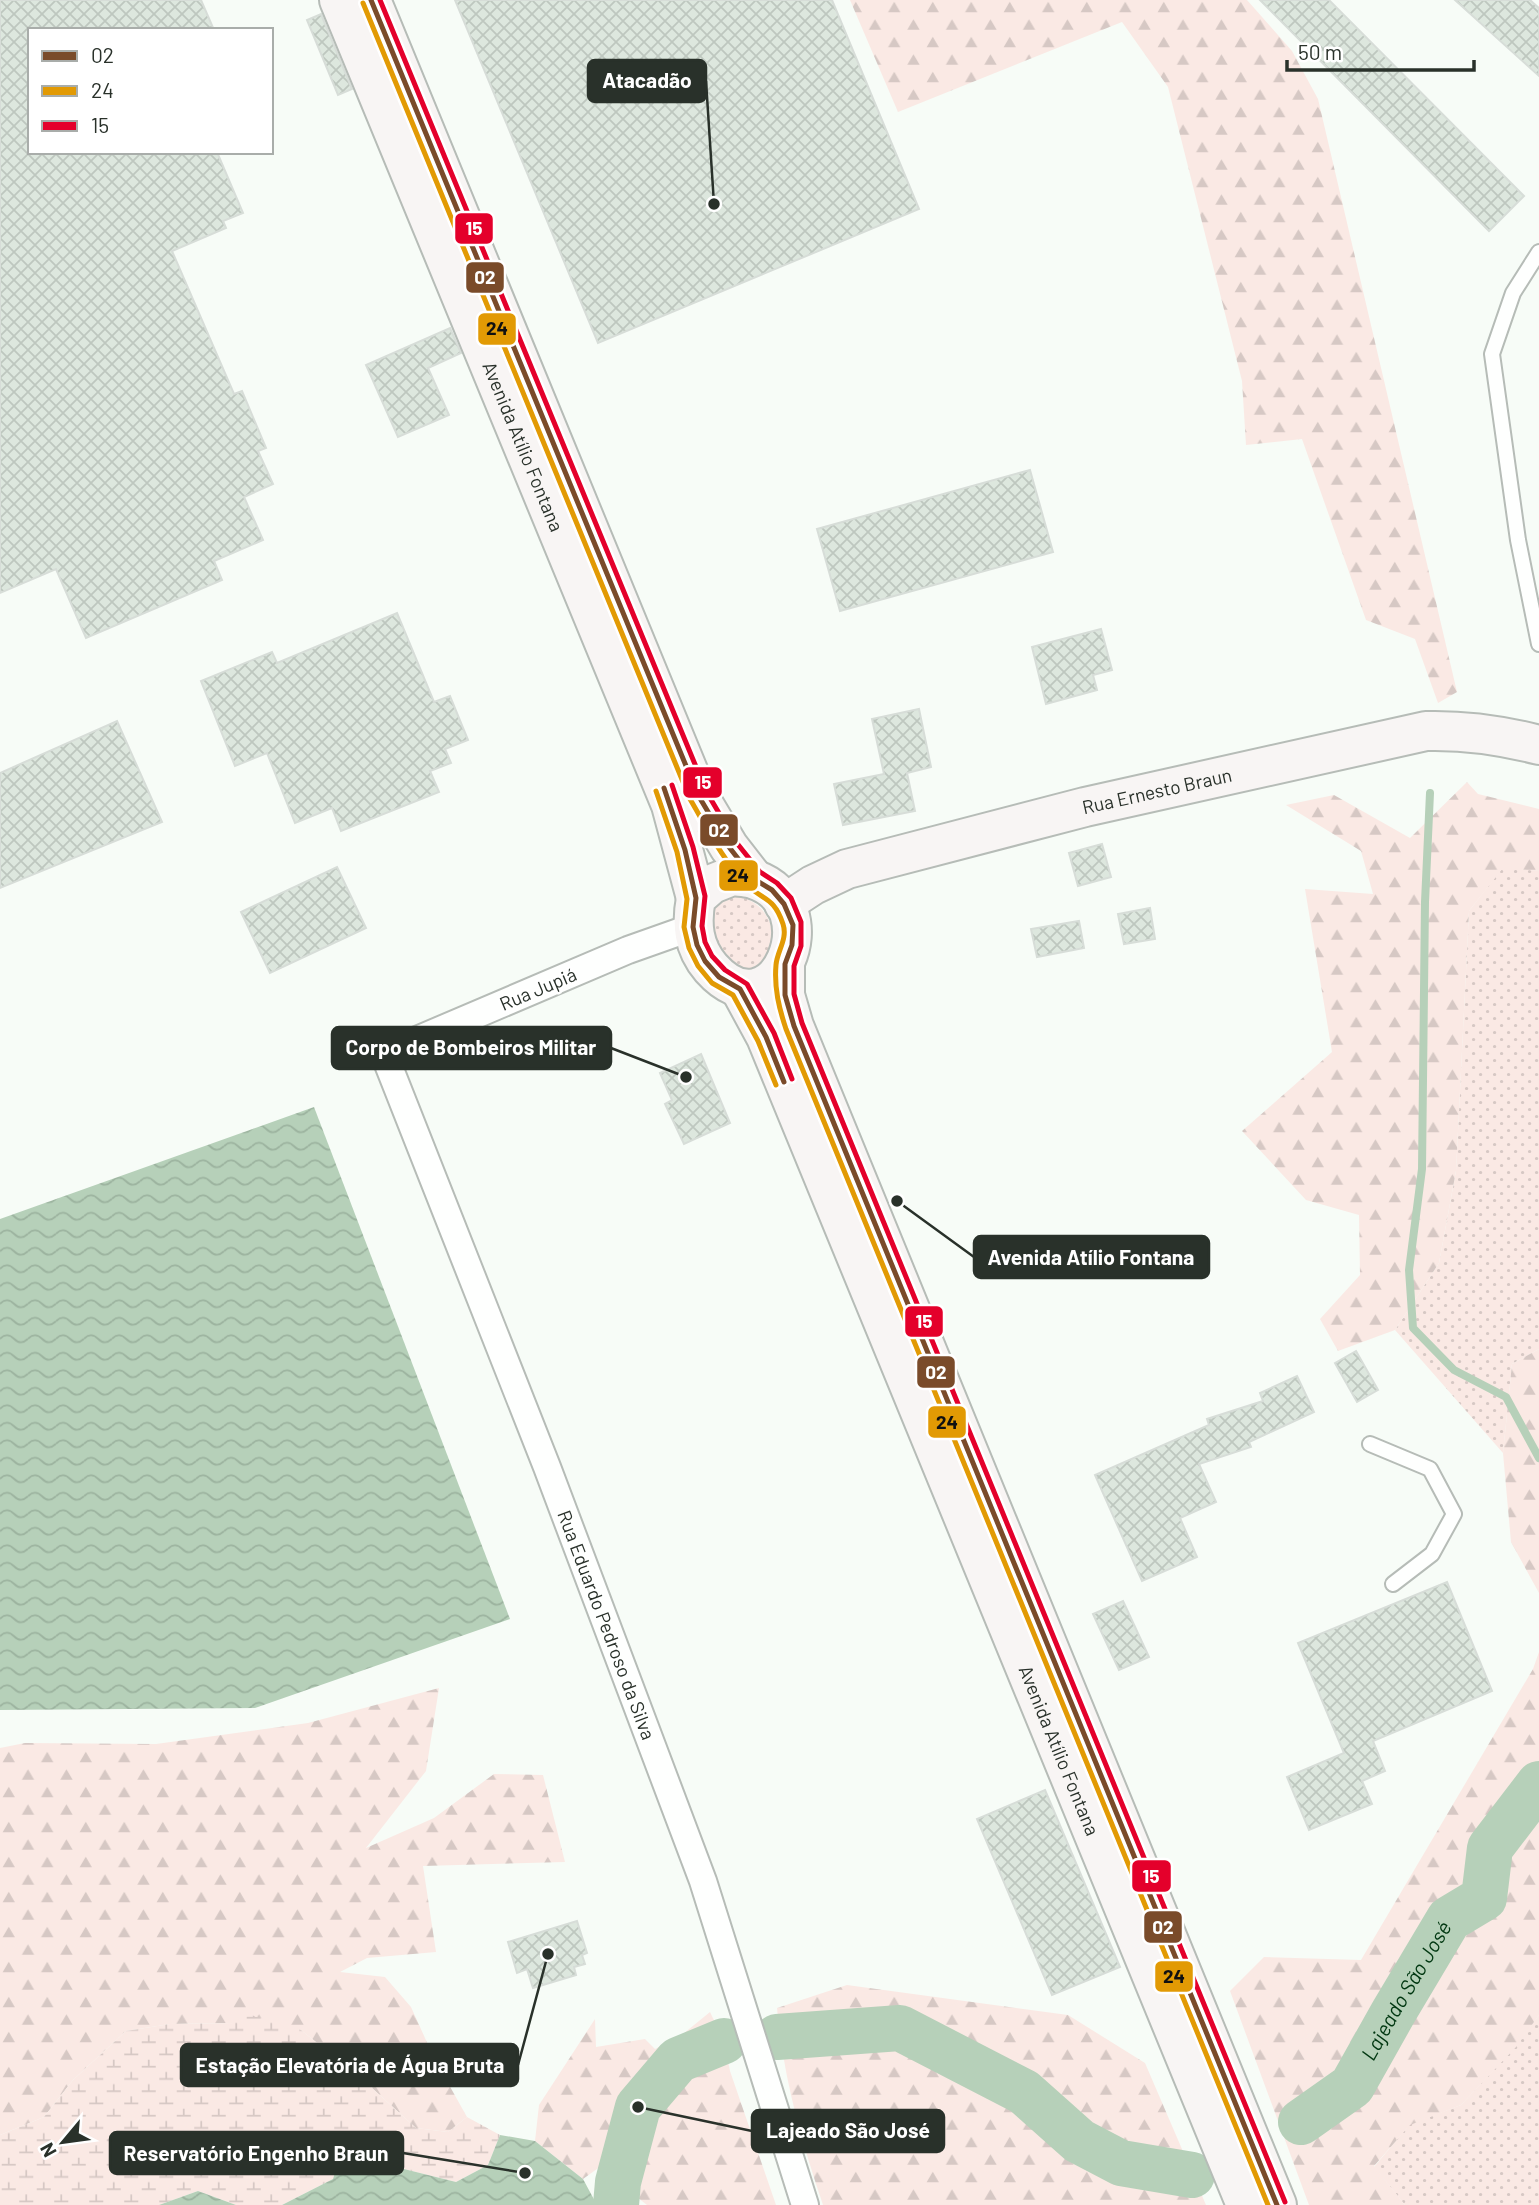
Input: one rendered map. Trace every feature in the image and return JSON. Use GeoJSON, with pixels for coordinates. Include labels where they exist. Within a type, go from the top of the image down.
{"type":"FeatureCollection","features":[{"type":"Feature","properties":{"kind":"main road","name":"Avenida Atílio Fontana"},"geometry":{"type":"LineString","coordinates":[[339,0],[671,805],[694,912]]}},
{"type":"Feature","properties":{"kind":"main road","name":"Avenida Atílio Fontana"},"geometry":{"type":"LineString","coordinates":[[371,0],[698,795],[729,847],[754,879]]}},
{"type":"Feature","properties":{"kind":"main road","name":"Rua Ernesto Braun"},"geometry":{"type":"LineString","coordinates":[[784,904],[813,885],[846,869],[1085,807],[1426,732],[1475,732],[1506,736],[1539,745]]}},
{"type":"Feature","properties":{"kind":"main road"},"geometry":{"type":"LineString","coordinates":[[732,876],[754,879],[772,890],[784,904],[793,925],[792,945],[785,964],[773,979],[758,987],[740,989],[719,977],[705,961],[697,945],[694,912],[712,884],[732,876]]}},
{"type":"Feature","properties":{"kind":"main road","name":"Avenida Atílio Fontana"},"geometry":{"type":"LineString","coordinates":[[785,964],[785,995],[794,1026],[1277,2205]]}},
{"type":"Feature","properties":{"kind":"main road","name":"Avenida Atílio Fontana"},"geometry":{"type":"LineString","coordinates":[[740,989],[766,1037],[1246,2205]]}},
{"type":"Feature","properties":{"kind":"street","name":"Rua Jupiá"},"geometry":{"type":"LineString","coordinates":[[384,1054],[628,950],[694,912]]}},
{"type":"Feature","properties":{"kind":"street","name":"Rua Eduardo Pedroso da Silva"},"geometry":{"type":"LineString","coordinates":[[384,1054],[547,1467],[703,1881],[806,2205]]}},
{"type":"Feature","properties":{"kind":"lane"},"geometry":{"type":"LineString","coordinates":[[1539,251],[1513,293],[1492,354],[1518,540],[1539,645]]}},
{"type":"Feature","properties":{"kind":"lane"},"geometry":{"type":"LineString","coordinates":[[1370,1444],[1430,1469],[1454,1514],[1432,1554],[1393,1584]]}},
{"type":"Feature","properties":{"kind":"green space"},"geometry":{"type":"Polygon","coordinates":[[[850,0],[1247,0],[1292,51],[1318,99],[1457,692],[1438,703],[1415,639],[1366,620],[1302,439],[1246,445],[1242,381],[1168,87],[1122,22],[898,112],[850,0]]]}},
{"type":"Feature","properties":{"kind":"green space"},"geometry":{"type":"Polygon","coordinates":[[[1467,782],[1478,794],[1539,809],[1539,871],[1503,868],[1469,911],[1456,1171],[1439,1263],[1395,1330],[1338,1351],[1320,1319],[1360,1275],[1359,1215],[1306,1200],[1242,1131],[1332,1052],[1305,889],[1373,894],[1361,851],[1286,805],[1334,795],[1410,838],[1467,782]]]}},
{"type":"Feature","properties":{"kind":"green space"},"geometry":{"type":"Polygon","coordinates":[[[1503,867],[1539,871],[1539,1349],[1512,1364],[1503,1453],[1395,1330],[1439,1263],[1456,1171],[1469,911],[1503,867]]]}},
{"type":"Feature","properties":{"kind":"green space"},"geometry":{"type":"Polygon","coordinates":[[[734,895],[759,907],[772,927],[777,946],[753,974],[720,955],[710,922],[715,904],[734,895]]]}},
{"type":"Feature","properties":{"kind":"green space"},"geometry":{"type":"Polygon","coordinates":[[[1539,1349],[1539,1593],[1511,1542],[1503,1453],[1512,1364],[1539,1349]]]}},
{"type":"Feature","properties":{"kind":"green space"},"geometry":{"type":"Polygon","coordinates":[[[1539,1652],[1539,2015],[1516,2047],[1461,2105],[1410,2125],[1374,2166],[1405,2205],[1309,2205],[1230,1991],[1264,1957],[1361,1960],[1533,1669],[1539,1652]]]}},
{"type":"Feature","properties":{"kind":"green space"},"geometry":{"type":"Polygon","coordinates":[[[439,1688],[426,1771],[366,1848],[434,1818],[494,1774],[543,1775],[565,1862],[423,1866],[436,1952],[367,1958],[340,1972],[385,1977],[411,2007],[434,2058],[467,2117],[448,2132],[416,2128],[362,2079],[301,2030],[234,2023],[170,2024],[126,2031],[73,2080],[44,2117],[0,2135],[0,1748],[25,1743],[156,1744],[308,1723],[439,1688]]]}},
{"type":"Feature","properties":{"kind":"green space"},"geometry":{"type":"Polygon","coordinates":[[[847,1985],[1068,2015],[1145,2063],[1206,2205],[823,2205],[794,2108],[777,2008],[847,1985]]]}},
{"type":"Feature","properties":{"kind":"green space"},"geometry":{"type":"Polygon","coordinates":[[[710,2012],[724,2041],[730,2071],[776,2205],[647,2205],[618,2182],[608,2161],[583,2179],[535,2141],[539,2105],[595,2019],[596,2047],[645,2039],[655,2049],[683,2034],[710,2012]]]}},
{"type":"Feature","properties":{"kind":"green space"},"geometry":{"type":"Polygon","coordinates":[[[244,2013],[301,2030],[362,2079],[416,2128],[448,2132],[467,2117],[500,2135],[488,2165],[456,2182],[396,2167],[387,2143],[333,2179],[282,2205],[236,2205],[198,2191],[159,2205],[0,2205],[0,2135],[44,2117],[73,2080],[126,2031],[170,2024],[234,2023],[244,2013]]]}},
{"type":"Feature","properties":{"kind":"green space"},"geometry":{"type":"Polygon","coordinates":[[[1539,2015],[1539,2205],[1405,2205],[1374,2167],[1410,2124],[1461,2105],[1515,2047],[1539,2015]]]}},
{"type":"Feature","properties":{"kind":"water"},"geometry":{"type":"Polygon","coordinates":[[[314,1107],[510,1619],[255,1708],[0,1710],[0,1219],[314,1107]]]}},
{"type":"Feature","properties":{"kind":"water"},"geometry":{"type":"Polygon","coordinates":[[[500,2135],[535,2141],[583,2179],[597,2205],[282,2205],[333,2179],[341,2154],[387,2143],[396,2167],[456,2182],[488,2165],[500,2135]]]}},
{"type":"Feature","properties":{"kind":"water"},"geometry":{"type":"Polygon","coordinates":[[[198,2191],[236,2205],[159,2205],[198,2191]]]}},
{"type":"Feature","properties":{"kind":"building"},"geometry":{"type":"Polygon","coordinates":[[[0,0],[201,0],[213,28],[28,28],[28,154],[218,154],[243,213],[223,221],[226,228],[172,251],[234,394],[242,391],[266,448],[258,451],[273,484],[244,497],[263,540],[214,561],[222,580],[86,638],[56,569],[0,593],[0,0]]]}},
{"type":"Feature","properties":{"kind":"building"},"geometry":{"type":"Polygon","coordinates":[[[455,0],[832,0],[919,209],[598,343],[455,0]]]}},
{"type":"Feature","properties":{"kind":"building"},"geometry":{"type":"Polygon","coordinates":[[[1260,0],[1329,0],[1524,196],[1489,231],[1260,0]]]}},
{"type":"Feature","properties":{"kind":"building"},"geometry":{"type":"Polygon","coordinates":[[[1455,0],[1530,0],[1539,8],[1539,76],[1455,0]]]}},
{"type":"Feature","properties":{"kind":"building"},"geometry":{"type":"Polygon","coordinates":[[[321,14],[352,89],[338,95],[307,20],[321,14]]]}},
{"type":"Feature","properties":{"kind":"building"},"geometry":{"type":"Polygon","coordinates":[[[450,328],[461,353],[428,368],[449,415],[398,437],[366,365],[450,328]]]}},
{"type":"Feature","properties":{"kind":"building"},"geometry":{"type":"Polygon","coordinates":[[[1030,470],[1053,552],[840,611],[817,529],[1030,470]]]}},
{"type":"Feature","properties":{"kind":"building"},"geometry":{"type":"Polygon","coordinates":[[[397,613],[434,702],[450,696],[468,740],[445,749],[451,763],[430,771],[439,792],[341,831],[332,808],[295,823],[267,753],[235,766],[201,681],[272,652],[277,663],[397,613]]]}},
{"type":"Feature","properties":{"kind":"building"},"geometry":{"type":"Polygon","coordinates":[[[1101,629],[1112,670],[1093,675],[1097,690],[1046,704],[1032,647],[1101,629]]]}},
{"type":"Feature","properties":{"kind":"building"},"geometry":{"type":"Polygon","coordinates":[[[919,709],[931,767],[907,773],[915,811],[843,825],[834,784],[884,774],[872,719],[919,709]]]}},
{"type":"Feature","properties":{"kind":"building"},"geometry":{"type":"Polygon","coordinates":[[[117,721],[162,822],[0,888],[0,773],[117,721]]]}},
{"type":"Feature","properties":{"kind":"building"},"geometry":{"type":"Polygon","coordinates":[[[1102,844],[1111,877],[1078,886],[1069,853],[1102,844]]]}},
{"type":"Feature","properties":{"kind":"building"},"geometry":{"type":"Polygon","coordinates":[[[337,867],[366,928],[270,973],[241,912],[337,867]]]}},
{"type":"Feature","properties":{"kind":"building"},"geometry":{"type":"Polygon","coordinates":[[[1150,908],[1155,939],[1124,944],[1118,914],[1150,908]]]}},
{"type":"Feature","properties":{"kind":"building"},"geometry":{"type":"Polygon","coordinates":[[[1079,921],[1084,948],[1037,957],[1031,929],[1079,921]]]}},
{"type":"Feature","properties":{"kind":"building"},"geometry":{"type":"Polygon","coordinates":[[[701,1054],[730,1123],[684,1144],[665,1104],[672,1100],[660,1073],[701,1054]]]}},
{"type":"Feature","properties":{"kind":"building"},"geometry":{"type":"Polygon","coordinates":[[[1356,1351],[1378,1390],[1357,1402],[1335,1363],[1356,1351]]]}},
{"type":"Feature","properties":{"kind":"building"},"geometry":{"type":"Polygon","coordinates":[[[1297,1376],[1314,1412],[1249,1442],[1251,1447],[1199,1464],[1216,1502],[1180,1518],[1197,1557],[1142,1581],[1095,1475],[1209,1425],[1207,1419],[1263,1401],[1260,1393],[1297,1376]]]}},
{"type":"Feature","properties":{"kind":"building"},"geometry":{"type":"Polygon","coordinates":[[[1447,1582],[1492,1691],[1373,1741],[1385,1771],[1362,1781],[1372,1804],[1309,1830],[1287,1777],[1344,1753],[1298,1643],[1447,1582]]]}},
{"type":"Feature","properties":{"kind":"building"},"geometry":{"type":"Polygon","coordinates":[[[1123,1601],[1149,1657],[1119,1670],[1093,1614],[1123,1601]]]}},
{"type":"Feature","properties":{"kind":"building"},"geometry":{"type":"Polygon","coordinates":[[[1045,1790],[1120,1967],[1052,1995],[977,1819],[1045,1790]]]}},
{"type":"Feature","properties":{"kind":"building"},"geometry":{"type":"Polygon","coordinates":[[[577,1921],[587,1953],[582,1955],[585,1964],[574,1967],[576,1975],[533,1988],[527,1969],[517,1973],[508,1942],[577,1921]]]}},
{"type":"Feature","properties":{"kind":"waterway"},"geometry":{"type":"LineString","coordinates":[[1430,793],[1425,902],[1422,1169],[1409,1270],[1413,1328],[1454,1370],[1506,1397],[1539,1458]]}},
{"type":"Feature","properties":{"kind":"waterway","name":"Lajeado São José"},"geometry":{"type":"LineString","coordinates":[[1301,2122],[1352,2086],[1449,1919],[1484,1898],[1490,1848],[1539,1784]]}},
{"type":"Feature","properties":{"kind":"waterway","name":"Lajeado São José"},"geometry":{"type":"LineString","coordinates":[[777,2037],[900,2028],[1024,2092],[1079,2141],[1121,2163],[1192,2175]]}},
{"type":"Feature","properties":{"kind":"waterway","name":"Lajeado São José"},"geometry":{"type":"LineString","coordinates":[[616,2205],[618,2182],[638,2107],[678,2060],[724,2041]]}},
{"type":"Feature","properties":{"kind":"transit line","name":"02"},"geometry":{"type":"LineString","coordinates":[[371,0],[698,795],[729,847],[754,879],[772,890],[784,904],[793,925],[792,945],[785,964],[785,995],[794,1026],[1277,2205]]}},
{"type":"Feature","properties":{"kind":"transit line","name":"15"},"geometry":{"type":"LineString","coordinates":[[380,0],[706,791],[736,842],[760,872],[777,883],[791,898],[801,922],[801,946],[794,966],[794,994],[802,1023],[1285,2202]]}},
{"type":"Feature","properties":{"kind":"transit line","name":"24"},"geometry":{"type":"LineString","coordinates":[[363,3],[690,799],[730,866],[747,885],[772,904],[780,915],[784,935],[777,960],[776,982],[786,1029],[1268,2205]]}},
{"type":"Feature","properties":{"kind":"transit line","name":"15"},"geometry":{"type":"LineString","coordinates":[[672,785],[693,847],[705,896],[702,926],[705,942],[712,956],[725,970],[747,984],[774,1033],[792,1079]]}},
{"type":"Feature","properties":{"kind":"transit line","name":"02"},"geometry":{"type":"LineString","coordinates":[[664,788],[685,850],[696,898],[693,927],[697,945],[705,961],[719,977],[740,989],[766,1037],[784,1082]]}},
{"type":"Feature","properties":{"kind":"transit line","name":"24"},"geometry":{"type":"LineString","coordinates":[[656,791],[677,852],[687,899],[684,927],[689,948],[698,966],[712,983],[733,995],[758,1041],[776,1085]]}},
{"type":"Feature","properties":{"kind":"place","name":"Atacadão"},"geometry":{"type":"Point","coordinates":[714,204]}},
{"type":"Feature","properties":{"kind":"place","name":"Corpo de Bombeiros Militar"},"geometry":{"type":"Point","coordinates":[686,1077]}},
{"type":"Feature","properties":{"kind":"place","name":"Avenida Atílio Fontana"},"geometry":{"type":"Point","coordinates":[897,1201]}},
{"type":"Feature","properties":{"kind":"place","name":"Estação Elevatória de Água Bruta"},"geometry":{"type":"Point","coordinates":[548,1954]}},
{"type":"Feature","properties":{"kind":"place","name":"Lajeado São José"},"geometry":{"type":"Point","coordinates":[638,2107]}},
{"type":"Feature","properties":{"kind":"place","name":"Reservatório Engenho Braun"},"geometry":{"type":"Point","coordinates":[525,2173]}}]}
